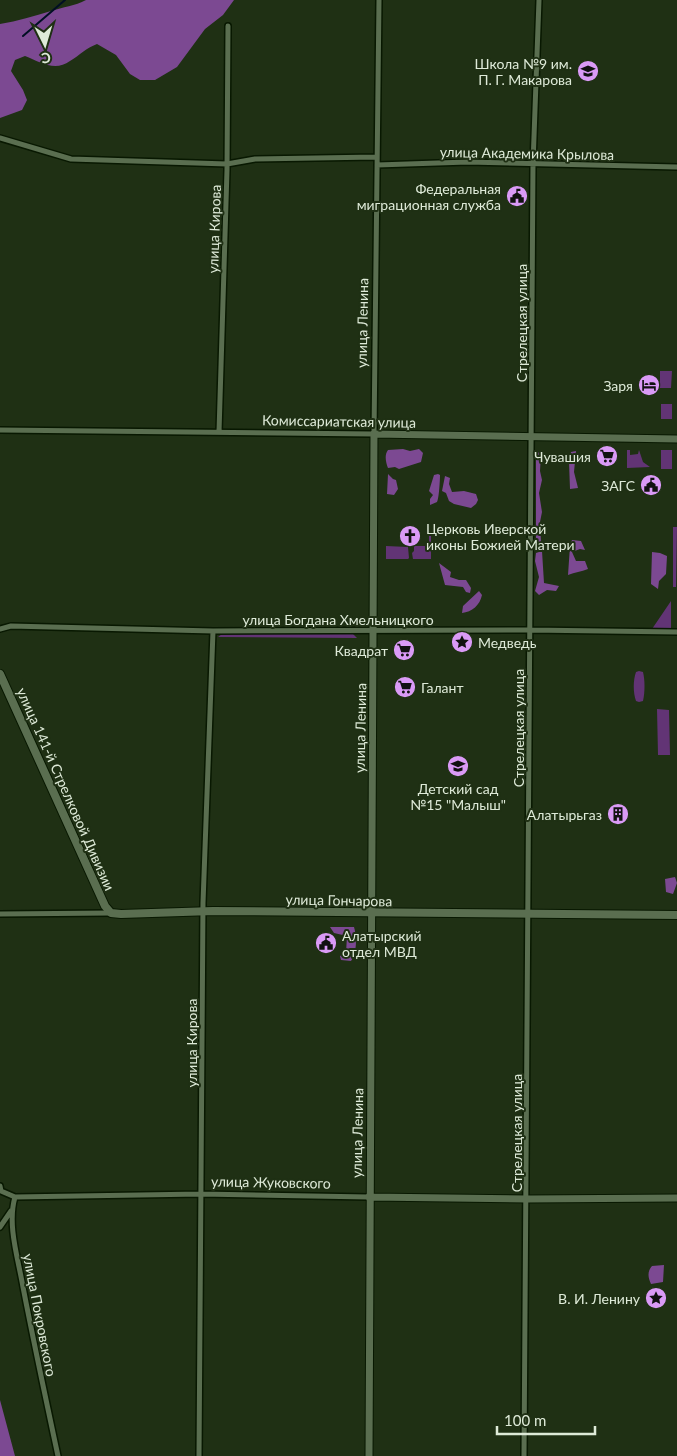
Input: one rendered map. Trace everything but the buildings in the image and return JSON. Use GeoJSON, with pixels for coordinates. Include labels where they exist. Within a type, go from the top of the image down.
{"type":"FeatureCollection","features":[{"type":"Feature","properties":{"kind":"main road","name":"улица 141-й Стрелковой Дивизии"},"geometry":{"type":"LineString","coordinates":[[0,674],[105,906],[111,913]]}},
{"type":"Feature","properties":{"kind":"main road","name":"улица Гончарова"},"geometry":{"type":"LineString","coordinates":[[111,913],[203,911],[677,915]]}},
{"type":"Feature","properties":{"kind":"street","name":"улица Ленина"},"geometry":{"type":"LineString","coordinates":[[368,1456],[376,157],[379,0]]}},
{"type":"Feature","properties":{"kind":"street","name":"Стрелецкая улица"},"geometry":{"type":"LineString","coordinates":[[524,1456],[533,164],[539,0]]}},
{"type":"Feature","properties":{"kind":"street","name":"улица Кирова"},"geometry":{"type":"LineString","coordinates":[[219,432],[227,164],[228,26]]}},
{"type":"Feature","properties":{"kind":"street"},"geometry":{"type":"LineString","coordinates":[[0,138],[72,159],[227,164],[255,159],[376,157]]}},
{"type":"Feature","properties":{"kind":"street","name":"улица Академика Крылова"},"geometry":{"type":"LineString","coordinates":[[376,165],[468,162],[677,167]]}},
{"type":"Feature","properties":{"kind":"street","name":"Комиссариатская улица"},"geometry":{"type":"LineString","coordinates":[[0,430],[677,439]]}},
{"type":"Feature","properties":{"kind":"street","name":"улица Богдана Хмельницкого"},"geometry":{"type":"LineString","coordinates":[[0,628],[10,626],[213,630],[677,632]]}},
{"type":"Feature","properties":{"kind":"street","name":"улица Кирова"},"geometry":{"type":"LineString","coordinates":[[199,1456],[203,911],[213,630]]}},
{"type":"Feature","properties":{"kind":"street","name":"улица Гончарова"},"geometry":{"type":"LineString","coordinates":[[0,914],[111,913]]}},
{"type":"Feature","properties":{"kind":"street"},"geometry":{"type":"LineString","coordinates":[[0,1186],[1,1191],[15,1197]]}},
{"type":"Feature","properties":{"kind":"street","name":"улица Жуковского"},"geometry":{"type":"LineString","coordinates":[[15,1197],[201,1194],[527,1199],[677,1198]]}},
{"type":"Feature","properties":{"kind":"street","name":"улица Покровского"},"geometry":{"type":"LineString","coordinates":[[15,1197],[11,1210],[14,1237],[36,1357],[58,1456]]}},
{"type":"Feature","properties":{"kind":"street"},"geometry":{"type":"LineString","coordinates":[[0,1227],[11,1210]]}},
{"type":"Feature","properties":{"kind":"shaded area"},"geometry":{"type":"Polygon","coordinates":[[[86,0],[234,0],[223,15],[205,29],[177,67],[155,80],[140,80],[130,74],[116,55],[97,44],[59,66],[48,65],[25,56],[15,60],[11,71],[27,100],[22,110],[0,118],[0,24],[20,20],[86,0]]]}},
{"type":"Feature","properties":{"kind":"shaded area"},"geometry":{"type":"Polygon","coordinates":[[[660,371],[672,371],[671,388],[660,388],[660,371]]]}},
{"type":"Feature","properties":{"kind":"shaded area"},"geometry":{"type":"Polygon","coordinates":[[[661,404],[672,404],[672,419],[661,419],[661,404]]]}},
{"type":"Feature","properties":{"kind":"shaded area"},"geometry":{"type":"Polygon","coordinates":[[[403,449],[410,451],[419,449],[423,453],[421,462],[399,469],[395,467],[388,468],[386,457],[388,450],[403,449]]]}},
{"type":"Feature","properties":{"kind":"shaded area"},"geometry":{"type":"Polygon","coordinates":[[[627,450],[630,450],[630,455],[638,454],[639,450],[643,462],[650,467],[627,468],[627,450]]]}},
{"type":"Feature","properties":{"kind":"shaded area"},"geometry":{"type":"Polygon","coordinates":[[[661,450],[672,450],[672,469],[661,469],[661,450]]]}},
{"type":"Feature","properties":{"kind":"shaded area"},"geometry":{"type":"Polygon","coordinates":[[[536,451],[541,454],[540,471],[542,480],[539,493],[542,512],[540,522],[541,543],[536,544],[536,451]]]}},
{"type":"Feature","properties":{"kind":"shaded area"},"geometry":{"type":"Polygon","coordinates":[[[576,451],[574,472],[578,488],[570,489],[569,462],[571,452],[576,451]]]}},
{"type":"Feature","properties":{"kind":"shaded area"},"geometry":{"type":"Polygon","coordinates":[[[388,474],[396,480],[398,489],[394,495],[387,494],[388,474]]]}},
{"type":"Feature","properties":{"kind":"shaded area"},"geometry":{"type":"Polygon","coordinates":[[[434,475],[440,475],[438,500],[430,505],[430,499],[433,495],[429,491],[434,475]]]}},
{"type":"Feature","properties":{"kind":"shaded area"},"geometry":{"type":"Polygon","coordinates":[[[445,476],[450,478],[449,484],[452,492],[464,491],[476,494],[478,500],[476,504],[471,508],[449,501],[446,493],[442,491],[445,476]]]}},
{"type":"Feature","properties":{"kind":"shaded area"},"geometry":{"type":"Polygon","coordinates":[[[673,527],[677,527],[676,587],[673,587],[673,527]]]}},
{"type":"Feature","properties":{"kind":"shaded area"},"geometry":{"type":"Polygon","coordinates":[[[429,536],[431,536],[431,559],[413,559],[414,546],[426,546],[429,543],[429,536]]]}},
{"type":"Feature","properties":{"kind":"shaded area"},"geometry":{"type":"Polygon","coordinates":[[[572,540],[581,541],[585,550],[580,549],[572,552],[576,561],[585,561],[588,569],[568,575],[570,546],[572,540]]]}},
{"type":"Feature","properties":{"kind":"shaded area"},"geometry":{"type":"Polygon","coordinates":[[[386,546],[408,547],[409,558],[386,559],[386,546]]]}},
{"type":"Feature","properties":{"kind":"shaded area"},"geometry":{"type":"Polygon","coordinates":[[[542,551],[544,583],[559,586],[556,591],[547,590],[539,595],[535,591],[539,577],[535,561],[536,553],[542,551]]]}},
{"type":"Feature","properties":{"kind":"shaded area"},"geometry":{"type":"Polygon","coordinates":[[[652,552],[667,556],[666,574],[659,581],[658,589],[651,584],[652,552]]]}},
{"type":"Feature","properties":{"kind":"shaded area"},"geometry":{"type":"Polygon","coordinates":[[[439,563],[451,572],[450,577],[466,580],[471,588],[470,593],[466,592],[463,587],[445,585],[439,563]]]}},
{"type":"Feature","properties":{"kind":"shaded area"},"geometry":{"type":"Polygon","coordinates":[[[479,591],[482,595],[477,605],[469,611],[462,613],[463,606],[479,591]]]}},
{"type":"Feature","properties":{"kind":"shaded area"},"geometry":{"type":"Polygon","coordinates":[[[671,601],[671,629],[652,629],[671,601]]]}},
{"type":"Feature","properties":{"kind":"shaded area"},"geometry":{"type":"Polygon","coordinates":[[[222,634],[353,634],[357,638],[218,637],[222,634]]]}},
{"type":"Feature","properties":{"kind":"shaded area"},"geometry":{"type":"Polygon","coordinates":[[[636,672],[643,672],[644,694],[643,701],[639,702],[636,701],[634,694],[634,679],[636,672]]]}},
{"type":"Feature","properties":{"kind":"shaded area"},"geometry":{"type":"Polygon","coordinates":[[[657,709],[669,710],[670,755],[658,755],[657,709]]]}},
{"type":"Feature","properties":{"kind":"shaded area"},"geometry":{"type":"Polygon","coordinates":[[[675,877],[677,883],[673,894],[666,892],[665,879],[675,877]]]}},
{"type":"Feature","properties":{"kind":"shaded area"},"geometry":{"type":"Polygon","coordinates":[[[330,927],[354,927],[356,944],[351,961],[341,960],[340,956],[346,953],[347,936],[334,933],[330,927]]]}},
{"type":"Feature","properties":{"kind":"shaded area"},"geometry":{"type":"Polygon","coordinates":[[[664,1265],[663,1282],[651,1284],[649,1279],[650,1268],[652,1266],[664,1265]]]}},
{"type":"Feature","properties":{"kind":"shaded area"},"geometry":{"type":"Polygon","coordinates":[[[0,1400],[15,1456],[0,1456],[0,1400]]]}},
{"type":"Feature","properties":{"kind":"waterway"},"geometry":{"type":"LineString","coordinates":[[23,36],[65,0]]}},
{"type":"Feature","properties":{"kind":"place","name":"Школа №9 им. П. Г. Макарова"},"geometry":{"type":"Point","coordinates":[588,71]}},
{"type":"Feature","properties":{"kind":"place","name":"Федеральная миграционная служба"},"geometry":{"type":"Point","coordinates":[517,196]}},
{"type":"Feature","properties":{"kind":"place","name":"Заря"},"geometry":{"type":"Point","coordinates":[649,385]}},
{"type":"Feature","properties":{"kind":"place","name":"Чувашия"},"geometry":{"type":"Point","coordinates":[607,456]}},
{"type":"Feature","properties":{"kind":"place","name":"ЗАГС"},"geometry":{"type":"Point","coordinates":[651,485]}},
{"type":"Feature","properties":{"kind":"place","name":"Церковь Иверской иконы Божией Матери"},"geometry":{"type":"Point","coordinates":[410,536]}},
{"type":"Feature","properties":{"kind":"place","name":"Медведь"},"geometry":{"type":"Point","coordinates":[462,642]}},
{"type":"Feature","properties":{"kind":"place","name":"Квадрат"},"geometry":{"type":"Point","coordinates":[404,650]}},
{"type":"Feature","properties":{"kind":"place","name":"Галант"},"geometry":{"type":"Point","coordinates":[405,687]}},
{"type":"Feature","properties":{"kind":"place","name":"Детский сад №15 \"Малыш\""},"geometry":{"type":"Point","coordinates":[458,766]}},
{"type":"Feature","properties":{"kind":"place","name":"Алатырьгаз"},"geometry":{"type":"Point","coordinates":[618,814]}},
{"type":"Feature","properties":{"kind":"place","name":"Алатырский отдел МВД"},"geometry":{"type":"Point","coordinates":[326,943]}},
{"type":"Feature","properties":{"kind":"place","name":"В. И. Ленину"},"geometry":{"type":"Point","coordinates":[656,1298]}}]}
